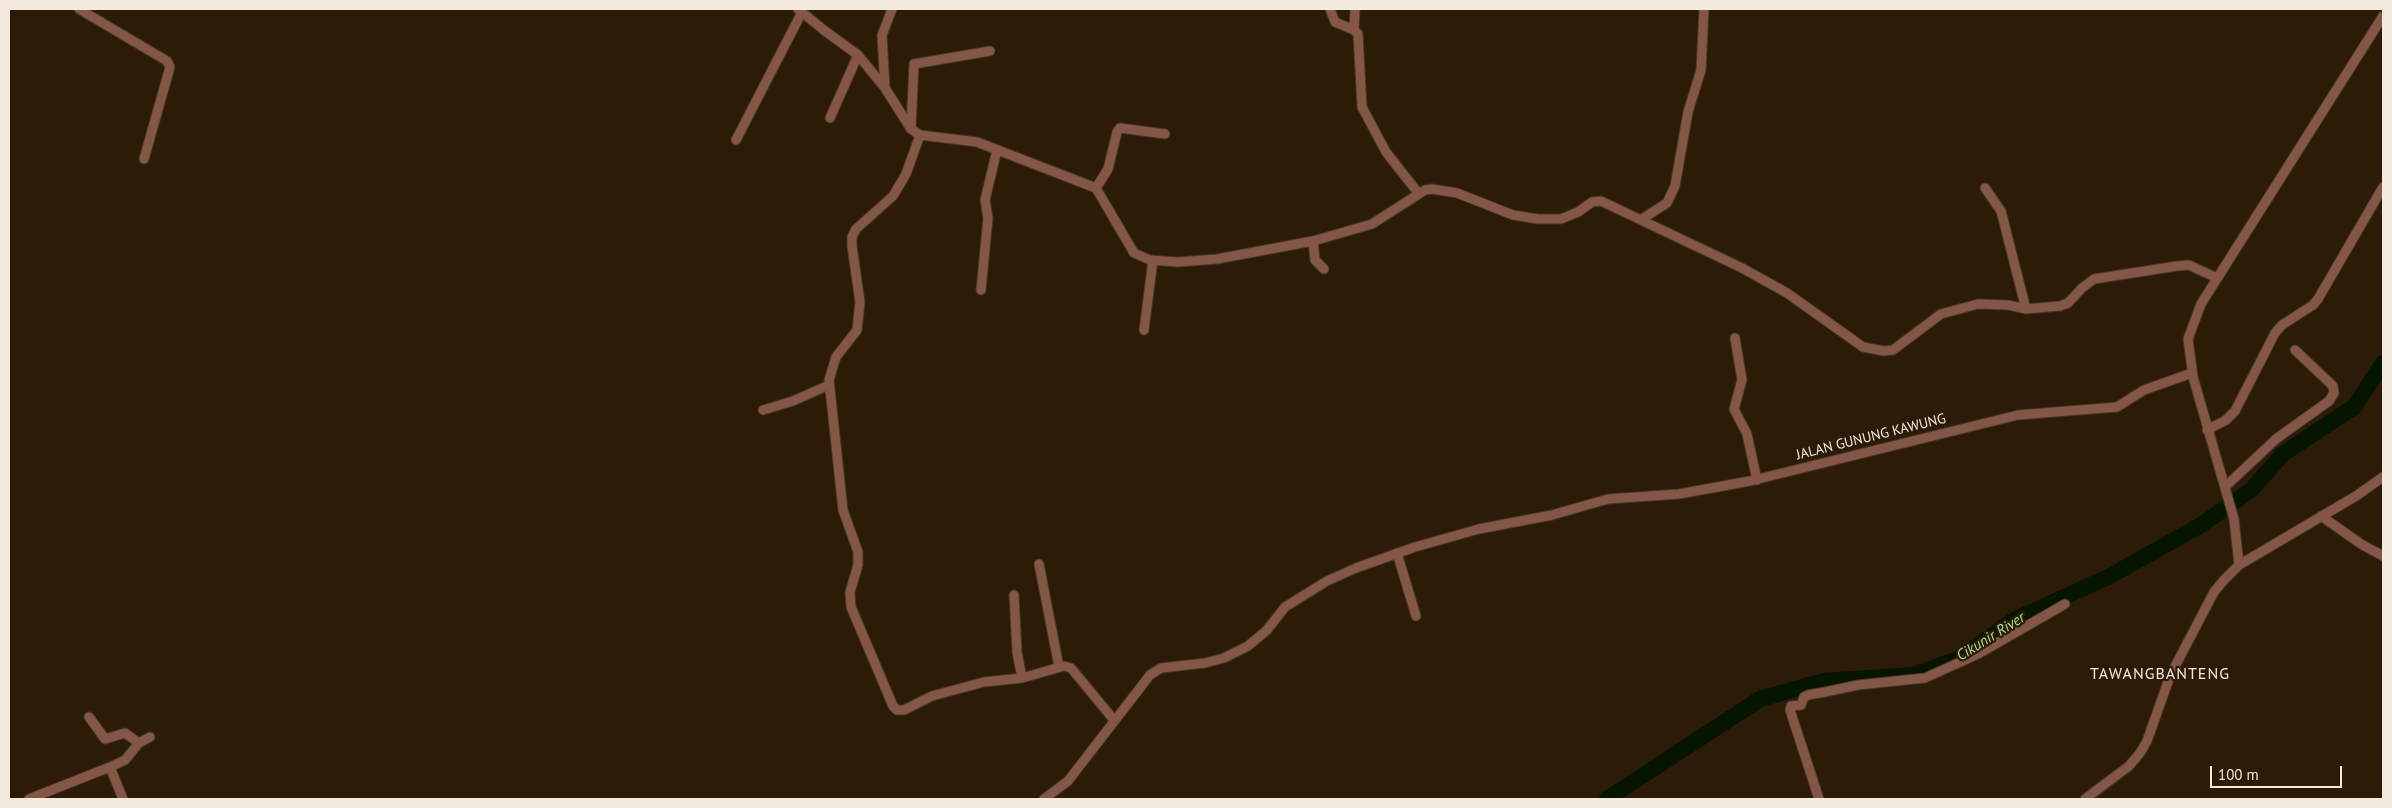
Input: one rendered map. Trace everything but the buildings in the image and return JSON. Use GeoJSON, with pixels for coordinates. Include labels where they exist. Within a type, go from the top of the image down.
{"type":"FeatureCollection","features":[{"type":"Feature","properties":{"kind":"street"},"geometry":{"type":"LineString","coordinates":[[885,88],[882,36],[892,9]]}},
{"type":"Feature","properties":{"kind":"street"},"geometry":{"type":"LineString","coordinates":[[1330,9],[1335,22],[1354,30]]}},
{"type":"Feature","properties":{"kind":"street"},"geometry":{"type":"LineString","coordinates":[[1355,9],[1354,30],[1360,41],[1362,107],[1386,152],[1419,194]]}},
{"type":"Feature","properties":{"kind":"street"},"geometry":{"type":"LineString","coordinates":[[1642,219],[1667,203],[1675,186],[1688,112],[1701,70],[1704,9]]}},
{"type":"Feature","properties":{"kind":"street"},"geometry":{"type":"LineString","coordinates":[[84,10],[166,61],[170,67],[144,159]]}},
{"type":"Feature","properties":{"kind":"street"},"geometry":{"type":"LineString","coordinates":[[736,140],[800,10],[824,31],[858,55],[885,88],[912,129],[920,135],[942,139],[964,139],[1096,188],[1134,253],[1153,260],[1178,262],[1217,259],[1313,241],[1372,224],[1419,194],[1432,189],[1448,191],[1513,215],[1550,220],[1561,219],[1578,212],[1592,202],[1602,201],[1742,268],[1794,298],[1863,346],[1884,351],[1893,350],[1941,314],[1948,311],[1990,303],[2026,309],[2060,306],[2068,303],[2094,279],[2189,265],[2217,278]]}},
{"type":"Feature","properties":{"kind":"street"},"geometry":{"type":"LineString","coordinates":[[2239,566],[2234,519],[2192,373],[2188,339],[2201,304],[2383,16]]}},
{"type":"Feature","properties":{"kind":"street"},"geometry":{"type":"LineString","coordinates":[[912,129],[914,64],[990,50]]}},
{"type":"Feature","properties":{"kind":"street"},"geometry":{"type":"LineString","coordinates":[[830,118],[858,55]]}},
{"type":"Feature","properties":{"kind":"street"},"geometry":{"type":"LineString","coordinates":[[1096,188],[1108,169],[1117,132],[1120,128],[1165,134]]}},
{"type":"Feature","properties":{"kind":"street"},"geometry":{"type":"LineString","coordinates":[[920,135],[909,167],[893,196],[856,229],[852,237],[860,302],[857,330],[836,357],[831,368],[829,385],[843,510],[858,552],[858,566],[850,597],[850,607],[894,708],[904,710],[932,696],[984,682],[1022,678],[1059,666],[1067,666],[1071,668],[1114,720]]}},
{"type":"Feature","properties":{"kind":"street"},"geometry":{"type":"LineString","coordinates":[[981,290],[988,218],[984,200],[997,150]]}},
{"type":"Feature","properties":{"kind":"street"},"geometry":{"type":"LineString","coordinates":[[2207,430],[2226,420],[2234,411],[2275,332],[2282,324],[2318,299],[2383,187]]}},
{"type":"Feature","properties":{"kind":"street"},"geometry":{"type":"LineString","coordinates":[[1985,188],[2001,210],[2026,309]]}},
{"type":"Feature","properties":{"kind":"street"},"geometry":{"type":"LineString","coordinates":[[1313,241],[1315,260],[1324,269]]}},
{"type":"Feature","properties":{"kind":"street"},"geometry":{"type":"LineString","coordinates":[[1144,330],[1153,260]]}},
{"type":"Feature","properties":{"kind":"street"},"geometry":{"type":"LineString","coordinates":[[1735,338],[1742,380],[1734,408],[1747,434],[1757,480]]}},
{"type":"Feature","properties":{"kind":"street"},"geometry":{"type":"LineString","coordinates":[[2227,491],[2276,439],[2329,401],[2334,393],[2334,386],[2295,350]]}},
{"type":"Feature","properties":{"kind":"street","name":"JALAN GUNUNG KAWUNG"},"geometry":{"type":"LineString","coordinates":[[1044,799],[1068,781],[1150,675],[1161,668],[1205,663],[1224,658],[1248,646],[1267,630],[1285,607],[1302,596],[1334,578],[1397,553],[1479,529],[1552,515],[1608,498],[1679,494],[1757,480],[2018,415],[2117,406],[2144,390],[2192,373]]}},
{"type":"Feature","properties":{"kind":"street"},"geometry":{"type":"LineString","coordinates":[[762,410],[793,401],[829,385]]}},
{"type":"Feature","properties":{"kind":"street"},"geometry":{"type":"LineString","coordinates":[[2085,799],[2129,766],[2140,753],[2147,740],[2170,676],[2214,592],[2239,566],[2383,477]]}},
{"type":"Feature","properties":{"kind":"street"},"geometry":{"type":"LineString","coordinates":[[2321,516],[2360,544],[2383,556]]}},
{"type":"Feature","properties":{"kind":"street"},"geometry":{"type":"LineString","coordinates":[[1397,553],[1416,616]]}},
{"type":"Feature","properties":{"kind":"street"},"geometry":{"type":"LineString","coordinates":[[1039,564],[1059,666]]}},
{"type":"Feature","properties":{"kind":"street"},"geometry":{"type":"LineString","coordinates":[[1014,595],[1017,652],[1022,678]]}},
{"type":"Feature","properties":{"kind":"street"},"geometry":{"type":"LineString","coordinates":[[1819,799],[1790,710],[1791,706],[1801,705],[1804,697],[1808,695],[1858,685],[1914,680],[1936,674],[1978,654],[2065,604]]}},
{"type":"Feature","properties":{"kind":"street"},"geometry":{"type":"LineString","coordinates":[[89,717],[105,739],[125,733],[139,743]]}},
{"type":"Feature","properties":{"kind":"street"},"geometry":{"type":"LineString","coordinates":[[29,799],[125,760],[139,743],[150,736]]}},
{"type":"Feature","properties":{"kind":"street"},"geometry":{"type":"LineString","coordinates":[[110,767],[123,799]]}},
{"type":"Feature","properties":{"kind":"waterway","name":"Cikunir River"},"geometry":{"type":"LineString","coordinates":[[1607,799],[1760,699],[1824,681],[1913,675],[1958,659],[2014,620],[2110,576],[2201,525],[2251,490],[2284,453],[2354,407],[2383,363]]}},
{"type":"Feature","properties":{"kind":"district","name":"TAWANGBANTENG"},"geometry":{"type":"Point","coordinates":[2160,674]}}]}
